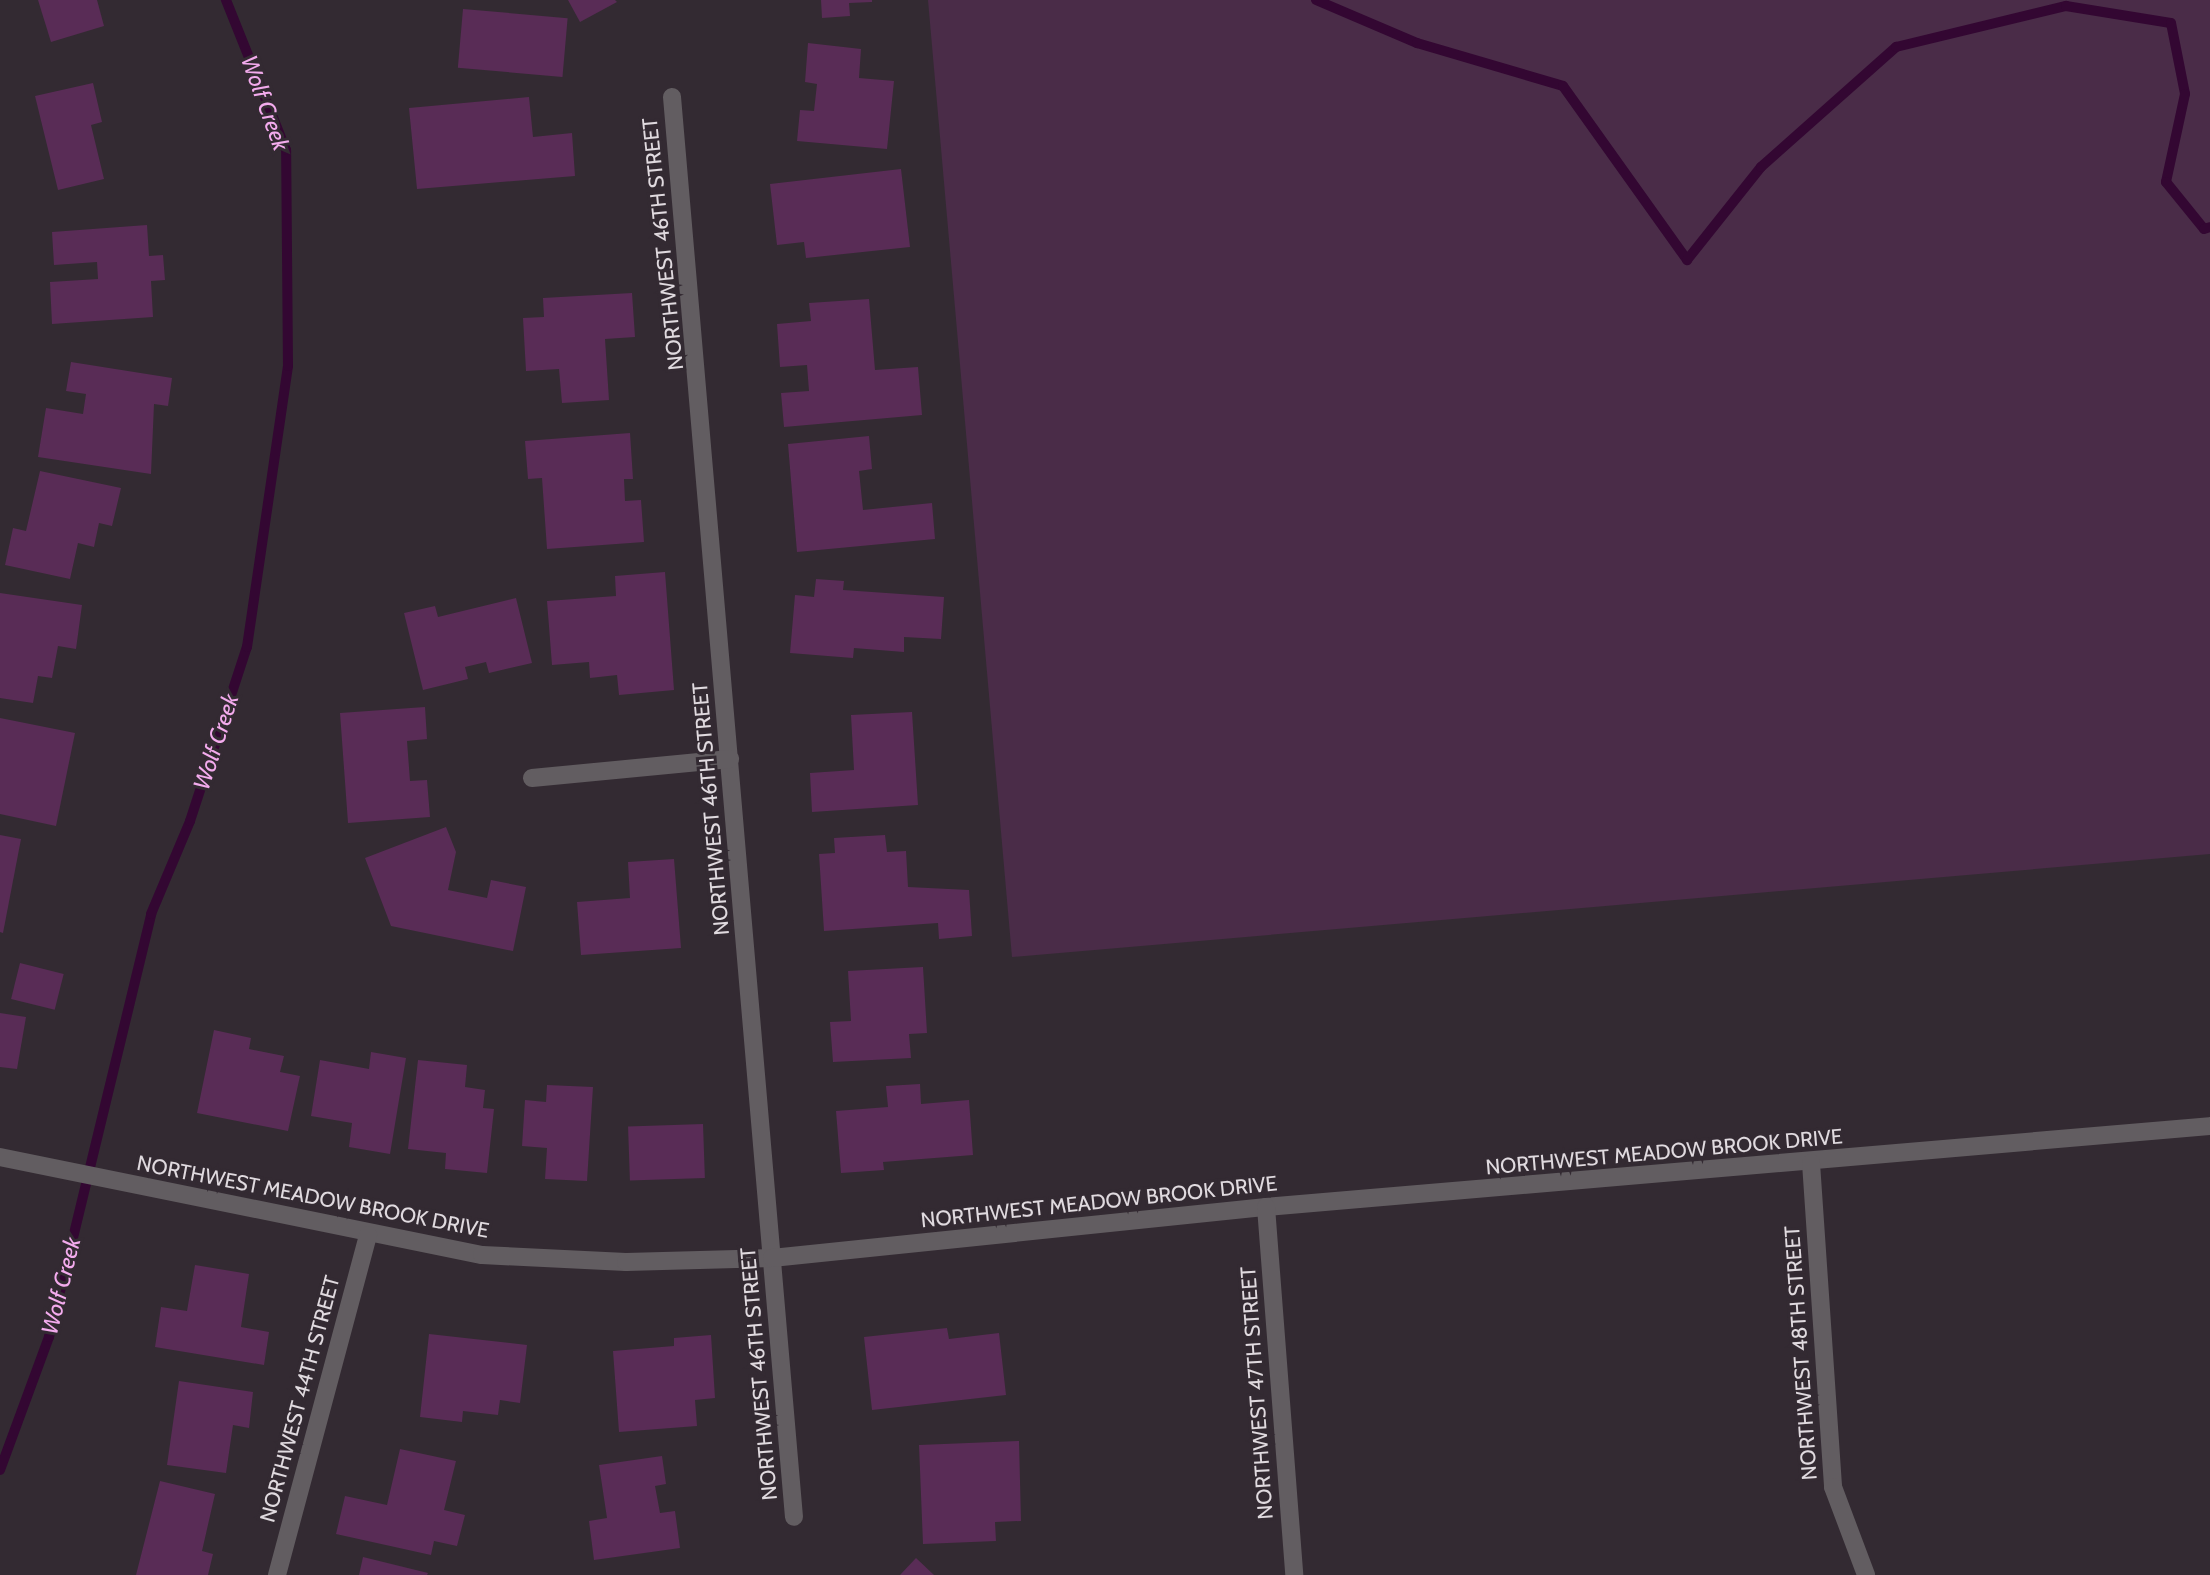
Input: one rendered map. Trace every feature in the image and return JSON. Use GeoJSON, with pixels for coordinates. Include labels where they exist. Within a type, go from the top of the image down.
{"type":"FeatureCollection","features":[{"type":"Feature","properties":{"kind":"street","name":"NORTHWEST 46TH STREET"},"geometry":{"type":"LineString","coordinates":[[672,97],[794,1517]]}},
{"type":"Feature","properties":{"kind":"street"},"geometry":{"type":"LineString","coordinates":[[532,778],[730,759]]}},
{"type":"Feature","properties":{"kind":"street","name":"NORTHWEST MEADOW BROOK DRIVE"},"geometry":{"type":"LineString","coordinates":[[0,1157],[368,1235],[482,1255],[626,1262],[772,1258],[1266,1207],[1811,1163],[2210,1126]]}},
{"type":"Feature","properties":{"kind":"street","name":"NORTHWEST 48TH STREET"},"geometry":{"type":"LineString","coordinates":[[1811,1163],[1833,1487],[1866,1575]]}},
{"type":"Feature","properties":{"kind":"street","name":"NORTHWEST 47TH STREET"},"geometry":{"type":"LineString","coordinates":[[1266,1207],[1294,1575]]}},
{"type":"Feature","properties":{"kind":"street","name":"NORTHWEST 44TH STREET"},"geometry":{"type":"LineString","coordinates":[[277,1575],[368,1235]]}},
{"type":"Feature","properties":{"kind":"shaded area"},"geometry":{"type":"Polygon","coordinates":[[[928,0],[2210,0],[2210,854],[1012,957],[928,0]]]}},
{"type":"Feature","properties":{"kind":"building"},"geometry":{"type":"Polygon","coordinates":[[[38,0],[97,0],[104,26],[51,42],[38,0]]]}},
{"type":"Feature","properties":{"kind":"building"},"geometry":{"type":"Polygon","coordinates":[[[568,0],[615,0],[617,2],[580,22],[568,0]]]}},
{"type":"Feature","properties":{"kind":"building"},"geometry":{"type":"Polygon","coordinates":[[[821,0],[872,2],[849,3],[850,16],[822,18],[821,0]]]}},
{"type":"Feature","properties":{"kind":"building"},"geometry":{"type":"Polygon","coordinates":[[[463,9],[568,18],[562,77],[458,68],[463,9]]]}},
{"type":"Feature","properties":{"kind":"building"},"geometry":{"type":"Polygon","coordinates":[[[808,43],[861,49],[859,78],[894,81],[887,149],[797,141],[800,110],[814,111],[817,84],[805,82],[808,43]]]}},
{"type":"Feature","properties":{"kind":"building"},"geometry":{"type":"Polygon","coordinates":[[[93,83],[102,122],[91,125],[104,179],[58,190],[35,96],[93,83]]]}},
{"type":"Feature","properties":{"kind":"building"},"geometry":{"type":"Polygon","coordinates":[[[529,97],[533,137],[572,133],[575,176],[417,189],[409,108],[529,97]]]}},
{"type":"Feature","properties":{"kind":"building"},"geometry":{"type":"Polygon","coordinates":[[[901,169],[910,247],[806,258],[804,242],[777,245],[770,184],[901,169]]]}},
{"type":"Feature","properties":{"kind":"building"},"geometry":{"type":"Polygon","coordinates":[[[147,225],[149,256],[163,255],[165,280],[151,281],[153,317],[52,324],[50,282],[98,279],[97,262],[54,265],[52,232],[147,225]]]}},
{"type":"Feature","properties":{"kind":"building"},"geometry":{"type":"Polygon","coordinates":[[[632,293],[635,337],[605,339],[609,400],[562,403],[559,369],[526,371],[523,318],[544,317],[543,298],[632,293]]]}},
{"type":"Feature","properties":{"kind":"building"},"geometry":{"type":"Polygon","coordinates":[[[869,299],[875,370],[918,367],[922,415],[784,427],[781,393],[809,391],[807,365],[780,367],[777,324],[811,321],[809,303],[869,299]]]}},
{"type":"Feature","properties":{"kind":"building"},"geometry":{"type":"Polygon","coordinates":[[[71,362],[172,378],[168,406],[154,404],[151,474],[38,457],[46,408],[83,414],[86,394],[66,391],[71,362]]]}},
{"type":"Feature","properties":{"kind":"building"},"geometry":{"type":"Polygon","coordinates":[[[630,433],[633,479],[624,479],[625,501],[641,500],[644,542],[547,549],[542,478],[528,479],[525,441],[630,433]]]}},
{"type":"Feature","properties":{"kind":"building"},"geometry":{"type":"Polygon","coordinates":[[[869,436],[872,469],[859,471],[863,510],[932,503],[935,539],[797,552],[788,444],[869,436]]]}},
{"type":"Feature","properties":{"kind":"building"},"geometry":{"type":"Polygon","coordinates":[[[40,471],[121,488],[112,526],[99,523],[94,547],[78,543],[70,579],[5,565],[13,528],[26,531],[40,471]]]}},
{"type":"Feature","properties":{"kind":"building"},"geometry":{"type":"Polygon","coordinates":[[[665,572],[674,690],[619,695],[617,675],[590,678],[589,662],[552,665],[547,601],[616,596],[615,576],[665,572]]]}},
{"type":"Feature","properties":{"kind":"building"},"geometry":{"type":"Polygon","coordinates":[[[816,579],[844,581],[843,590],[944,597],[941,639],[904,637],[904,652],[854,648],[853,658],[790,653],[795,595],[814,597],[816,579]]]}},
{"type":"Feature","properties":{"kind":"building"},"geometry":{"type":"Polygon","coordinates":[[[0,593],[82,605],[76,649],[58,646],[52,678],[38,676],[33,703],[0,698],[0,593]]]}},
{"type":"Feature","properties":{"kind":"building"},"geometry":{"type":"Polygon","coordinates":[[[516,598],[532,663],[489,673],[486,662],[465,667],[468,679],[423,690],[404,613],[435,606],[438,617],[516,598]]]}},
{"type":"Feature","properties":{"kind":"building"},"geometry":{"type":"Polygon","coordinates":[[[425,707],[427,739],[407,741],[410,781],[427,780],[430,817],[348,823],[340,713],[425,707]]]}},
{"type":"Feature","properties":{"kind":"building"},"geometry":{"type":"Polygon","coordinates":[[[912,712],[918,805],[812,812],[810,773],[854,770],[851,715],[912,712]]]}},
{"type":"Feature","properties":{"kind":"building"},"geometry":{"type":"Polygon","coordinates":[[[0,718],[75,733],[56,826],[0,814],[0,718]]]}},
{"type":"Feature","properties":{"kind":"building"},"geometry":{"type":"Polygon","coordinates":[[[446,827],[456,852],[448,890],[487,898],[491,880],[526,887],[513,951],[391,926],[365,858],[446,827]]]}},
{"type":"Feature","properties":{"kind":"building"},"geometry":{"type":"Polygon","coordinates":[[[0,835],[21,839],[3,933],[0,932],[0,835]]]}},
{"type":"Feature","properties":{"kind":"building"},"geometry":{"type":"Polygon","coordinates":[[[885,835],[887,852],[906,851],[908,887],[969,890],[972,936],[939,939],[938,923],[824,931],[819,854],[835,853],[834,838],[885,835]]]}},
{"type":"Feature","properties":{"kind":"building"},"geometry":{"type":"Polygon","coordinates":[[[674,859],[681,948],[581,955],[577,902],[630,898],[628,862],[674,859]]]}},
{"type":"Feature","properties":{"kind":"building"},"geometry":{"type":"Polygon","coordinates":[[[20,963],[64,974],[55,1010],[11,999],[20,963]]]}},
{"type":"Feature","properties":{"kind":"building"},"geometry":{"type":"Polygon","coordinates":[[[923,967],[927,1033],[909,1034],[911,1058],[833,1062],[830,1022],[851,1021],[848,971],[923,967]]]}},
{"type":"Feature","properties":{"kind":"building"},"geometry":{"type":"Polygon","coordinates":[[[0,1013],[26,1017],[17,1069],[0,1067],[0,1013]]]}},
{"type":"Feature","properties":{"kind":"building"},"geometry":{"type":"Polygon","coordinates":[[[214,1030],[251,1038],[249,1049],[284,1056],[280,1072],[300,1076],[288,1131],[197,1113],[214,1030]]]}},
{"type":"Feature","properties":{"kind":"building"},"geometry":{"type":"Polygon","coordinates":[[[371,1052],[406,1058],[390,1154],[349,1147],[352,1123],[311,1116],[320,1060],[369,1069],[371,1052]]]}},
{"type":"Feature","properties":{"kind":"building"},"geometry":{"type":"Polygon","coordinates":[[[418,1060],[467,1065],[465,1087],[485,1090],[483,1108],[494,1109],[487,1173],[445,1169],[446,1153],[408,1149],[418,1060]]]}},
{"type":"Feature","properties":{"kind":"building"},"geometry":{"type":"Polygon","coordinates":[[[920,1084],[921,1104],[969,1100],[973,1155],[883,1162],[884,1170],[841,1173],[836,1111],[888,1107],[886,1086],[920,1084]]]}},
{"type":"Feature","properties":{"kind":"building"},"geometry":{"type":"Polygon","coordinates":[[[547,1085],[593,1087],[587,1181],[545,1179],[547,1148],[522,1146],[525,1100],[546,1102],[547,1085]]]}},
{"type":"Feature","properties":{"kind":"building"},"geometry":{"type":"Polygon","coordinates":[[[703,1124],[705,1178],[630,1181],[628,1127],[703,1124]]]}},
{"type":"Feature","properties":{"kind":"building"},"geometry":{"type":"Polygon","coordinates":[[[195,1265],[249,1274],[241,1327],[269,1332],[264,1365],[155,1347],[161,1307],[187,1311],[195,1265]]]}},
{"type":"Feature","properties":{"kind":"building"},"geometry":{"type":"Polygon","coordinates":[[[947,1328],[949,1339],[999,1333],[1006,1395],[872,1410],[864,1337],[947,1328]]]}},
{"type":"Feature","properties":{"kind":"building"},"geometry":{"type":"Polygon","coordinates":[[[429,1334],[527,1345],[520,1403],[500,1400],[498,1415],[463,1411],[462,1422],[420,1417],[429,1334]]]}},
{"type":"Feature","properties":{"kind":"building"},"geometry":{"type":"Polygon","coordinates":[[[711,1335],[715,1398],[695,1400],[697,1426],[619,1432],[613,1351],[674,1346],[674,1338],[711,1335]]]}},
{"type":"Feature","properties":{"kind":"building"},"geometry":{"type":"Polygon","coordinates":[[[179,1381],[253,1392],[249,1428],[233,1425],[226,1473],[167,1465],[179,1381]]]}},
{"type":"Feature","properties":{"kind":"building"},"geometry":{"type":"Polygon","coordinates":[[[1019,1441],[1021,1521],[995,1522],[996,1541],[923,1544],[919,1445],[1019,1441]]]}},
{"type":"Feature","properties":{"kind":"building"},"geometry":{"type":"Polygon","coordinates":[[[400,1449],[456,1461],[444,1510],[465,1515],[457,1546],[434,1541],[431,1555],[336,1534],[345,1496],[387,1505],[400,1449]]]}},
{"type":"Feature","properties":{"kind":"building"},"geometry":{"type":"Polygon","coordinates":[[[662,1456],[666,1484],[655,1486],[660,1513],[675,1511],[680,1548],[594,1560],[589,1521],[607,1518],[599,1465],[662,1456]]]}},
{"type":"Feature","properties":{"kind":"building"},"geometry":{"type":"Polygon","coordinates":[[[160,1481],[215,1494],[202,1551],[213,1554],[208,1575],[136,1575],[160,1481]]]}},
{"type":"Feature","properties":{"kind":"building"},"geometry":{"type":"Polygon","coordinates":[[[363,1557],[428,1573],[359,1575],[363,1557]]]}},
{"type":"Feature","properties":{"kind":"building"},"geometry":{"type":"Polygon","coordinates":[[[916,1558],[934,1575],[900,1575],[916,1558]]]}},
{"type":"Feature","properties":{"kind":"waterway","name":"Wolf Creek"},"geometry":{"type":"LineString","coordinates":[[0,1470],[49,1337],[151,914],[190,821],[247,647],[288,366],[286,150],[226,0]]}},
{"type":"Feature","properties":{"kind":"waterway"},"geometry":{"type":"LineString","coordinates":[[1316,0],[1417,43],[1563,86],[1687,260],[1761,167],[1896,47],[2066,6],[2171,23],[2185,94],[2166,182],[2204,229],[2210,227]]}}]}
